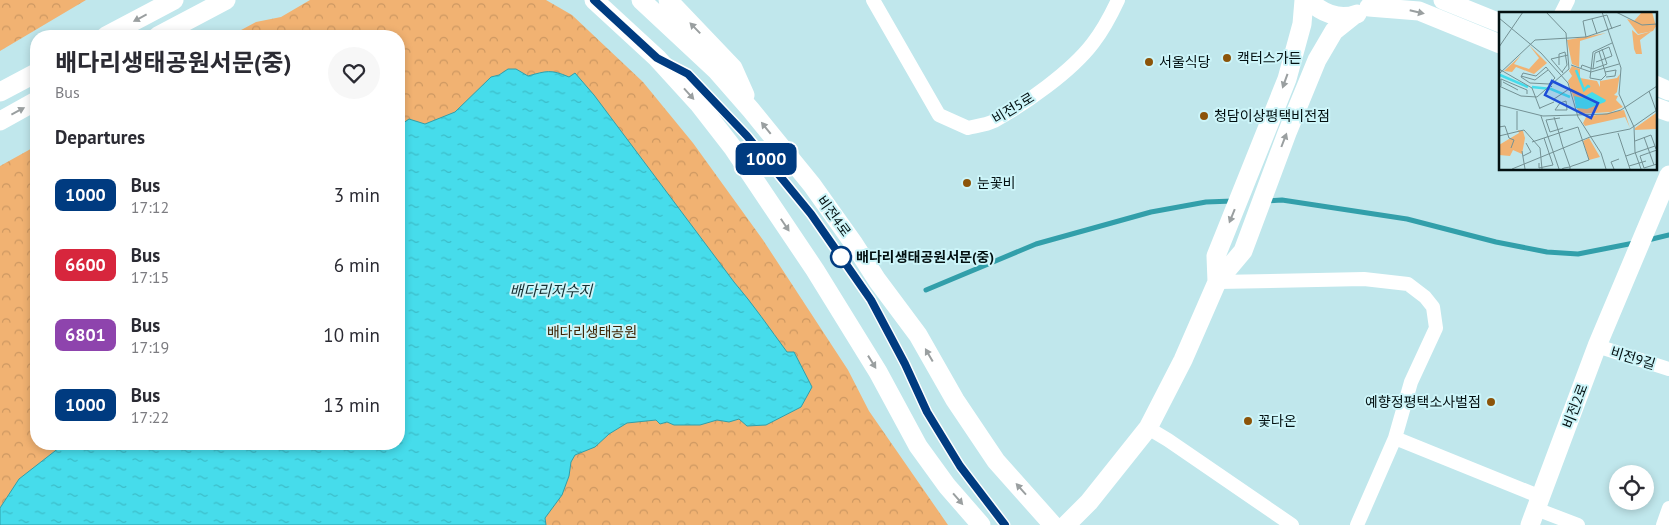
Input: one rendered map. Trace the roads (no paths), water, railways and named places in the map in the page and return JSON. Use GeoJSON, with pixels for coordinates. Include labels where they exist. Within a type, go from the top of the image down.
{"type":"FeatureCollection","features":[{"type":"Feature","properties":{"kind":"main road"},"geometry":{"type":"LineString","coordinates":[[117,30],[174,0]]}},
{"type":"Feature","properties":{"kind":"main road"},"geometry":{"type":"LineString","coordinates":[[169,30],[226,0]]}},
{"type":"Feature","properties":{"kind":"main road"},"geometry":{"type":"LineString","coordinates":[[594,0],[657,58],[698,103],[733,148],[815,270],[878,372],[918,446],[947,486],[981,525]]}},
{"type":"Feature","properties":{"kind":"main road","name":"비전4로"},"geometry":{"type":"LineString","coordinates":[[641,0],[716,70],[812,185],[877,280],[918,335],[955,400],[996,461],[1053,525]]}},
{"type":"Feature","properties":{"kind":"main road"},"geometry":{"type":"LineString","coordinates":[[668,0],[734,68],[751,110]]}},
{"type":"Feature","properties":{"kind":"main road"},"geometry":{"type":"LineString","coordinates":[[1217,282],[1216,256],[1287,79],[1302,24],[1304,0]]}},
{"type":"Feature","properties":{"kind":"main road"},"geometry":{"type":"LineString","coordinates":[[1308,0],[1319,9],[1332,15],[1366,7],[1419,11],[1499,44]]}},
{"type":"Feature","properties":{"kind":"main road"},"geometry":{"type":"LineString","coordinates":[[1443,0],[1499,23]]}},
{"type":"Feature","properties":{"kind":"main road"},"geometry":{"type":"LineString","coordinates":[[1066,525],[1089,502],[1148,428],[1183,360],[1217,282],[1244,247],[1317,60],[1334,31],[1366,7]]}},
{"type":"Feature","properties":{"kind":"main road"},"geometry":{"type":"LineString","coordinates":[[0,92],[30,76]]}},
{"type":"Feature","properties":{"kind":"main road"},"geometry":{"type":"LineString","coordinates":[[1656,85],[1669,91]]}},
{"type":"Feature","properties":{"kind":"main road"},"geometry":{"type":"LineString","coordinates":[[0,121],[30,104]]}},
{"type":"Feature","properties":{"kind":"main road"},"geometry":{"type":"LineString","coordinates":[[1656,107],[1669,112]]}},
{"type":"Feature","properties":{"kind":"main road","name":"비전2로"},"geometry":{"type":"LineString","coordinates":[[1536,511],[1597,346],[1669,174]]}},
{"type":"Feature","properties":{"kind":"street","name":"비전5로"},"geometry":{"type":"LineString","coordinates":[[873,0],[939,115],[968,128],[992,122],[1040,91],[1071,65],[1092,44],[1110,18],[1118,0]]}},
{"type":"Feature","properties":{"kind":"street"},"geometry":{"type":"LineString","coordinates":[[1562,12],[1568,0]]}},
{"type":"Feature","properties":{"kind":"street"},"geometry":{"type":"LineString","coordinates":[[1217,282],[1364,279],[1408,284],[1425,297],[1433,307],[1436,328],[1411,382],[1395,438],[1357,525]]}},
{"type":"Feature","properties":{"kind":"street","name":"비전9길"},"geometry":{"type":"LineString","coordinates":[[1597,346],[1669,369]]}},
{"type":"Feature","properties":{"kind":"street"},"geometry":{"type":"LineString","coordinates":[[1148,428],[1292,525]]}},
{"type":"Feature","properties":{"kind":"street"},"geometry":{"type":"LineString","coordinates":[[1395,438],[1536,511],[1578,525]]}},
{"type":"Feature","properties":{"kind":"street"},"geometry":{"type":"LineString","coordinates":[[1663,525],[1669,508]]}},
{"type":"Feature","properties":{"kind":"water","name":"배다리저수지"},"geometry":{"type":"Polygon","coordinates":[[[508,69],[516,69],[528,76],[548,72],[569,77],[575,73],[594,95],[787,352],[794,352],[812,387],[801,407],[766,425],[747,426],[739,419],[729,422],[717,420],[700,425],[674,425],[667,422],[660,424],[656,420],[627,423],[609,434],[595,447],[575,455],[571,462],[569,476],[562,495],[545,518],[546,525],[0,525],[0,508],[19,479],[56,450],[405,450],[405,122],[409,119],[425,124],[455,112],[491,77],[499,75],[508,69]]]}},
{"type":"Feature","properties":{"kind":"waterway"},"geometry":{"type":"LineString","coordinates":[[1267,201],[1282,200],[1407,219],[1496,242],[1547,252],[1578,254],[1634,243]]}},
{"type":"Feature","properties":{"kind":"waterway"},"geometry":{"type":"LineString","coordinates":[[926,290],[1036,244],[1151,212],[1206,202],[1233,201]]}},
{"type":"Feature","properties":{"kind":"waterway"},"geometry":{"type":"LineString","coordinates":[[1648,240],[1669,235]]}},
{"type":"Feature","properties":{"kind":"place","name":"캑터스가든"},"geometry":{"type":"Point","coordinates":[1227,58]}},
{"type":"Feature","properties":{"kind":"place","name":"서울식당"},"geometry":{"type":"Point","coordinates":[1149,62]}},
{"type":"Feature","properties":{"kind":"place","name":"청담이상평택비전점"},"geometry":{"type":"Point","coordinates":[1204,116]}},
{"type":"Feature","properties":{"kind":"place","name":"눈꽃비"},"geometry":{"type":"Point","coordinates":[967,183]}},
{"type":"Feature","properties":{"kind":"place","name":"배다리생태공원서문(중)"},"geometry":{"type":"Point","coordinates":[841,257]}},
{"type":"Feature","properties":{"kind":"place","name":"예향정평택소사벌점"},"geometry":{"type":"Point","coordinates":[1491,402]}},
{"type":"Feature","properties":{"kind":"place","name":"꽃다온"},"geometry":{"type":"Point","coordinates":[1248,421]}},
{"type":"Feature","properties":{"kind":"park label","name":"배다리생태공원"},"geometry":{"type":"Point","coordinates":[592,332]}}]}
